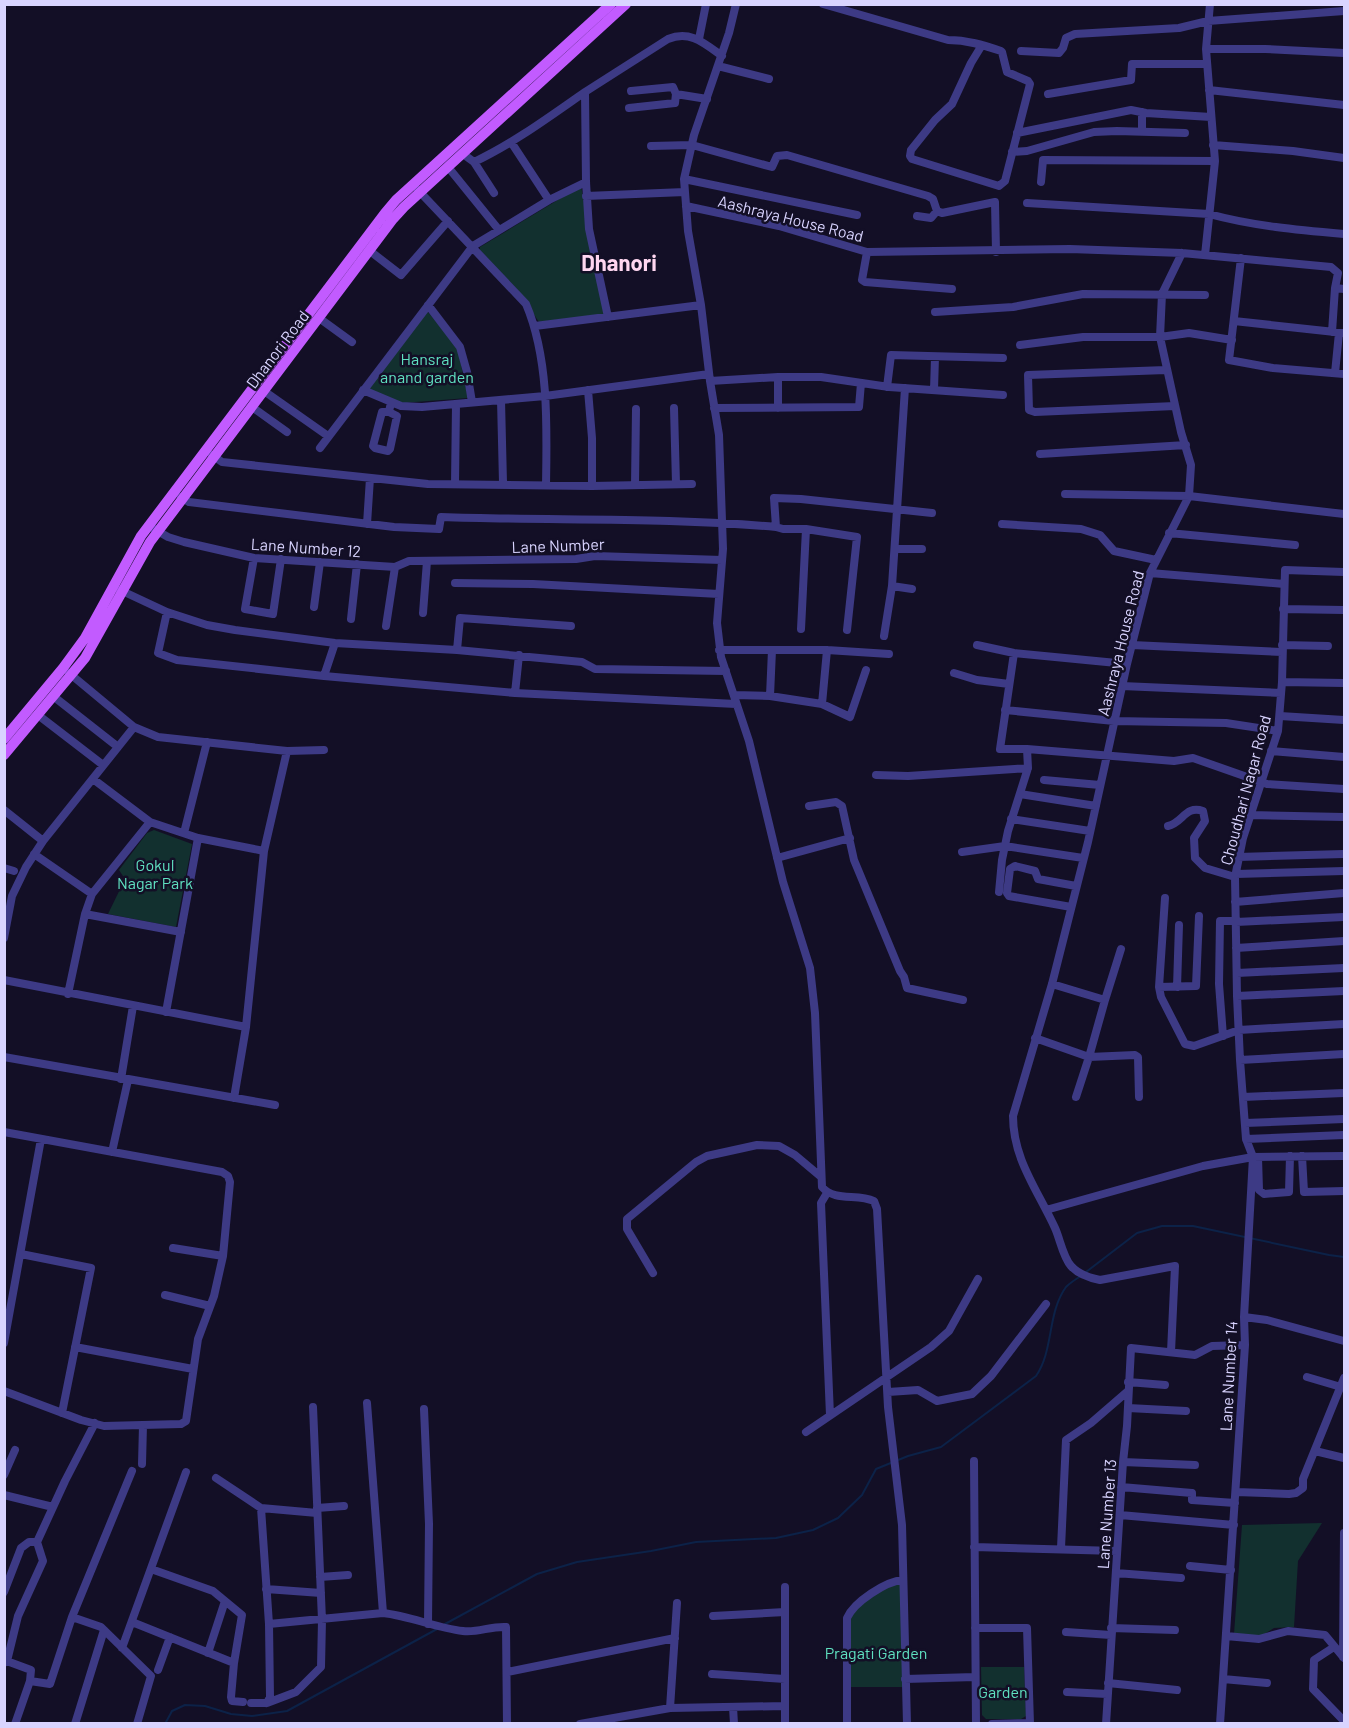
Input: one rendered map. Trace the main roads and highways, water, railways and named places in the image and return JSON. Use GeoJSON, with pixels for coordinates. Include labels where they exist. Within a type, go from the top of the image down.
{"type":"FeatureCollection","features":[{"type":"Feature","properties":{"kind":"main road","name":"Dhanori Road"},"geometry":{"type":"LineString","coordinates":[[4,739],[89,652],[135,557],[385,213],[463,154],[611,4]]}},
{"type":"Feature","properties":{"kind":"main road","name":"Dhanori Road"},"geometry":{"type":"LineString","coordinates":[[210,454],[252,407],[264,391],[269,375],[319,318],[417,188],[536,79],[627,4]]}},
{"type":"Feature","properties":{"kind":"main road","name":"Dhanori Road"},"geometry":{"type":"LineString","coordinates":[[4,755],[53,696],[67,672]]}},
{"type":"Feature","properties":{"kind":"waterway"},"geometry":{"type":"LineString","coordinates":[[1086,1272],[1137,1233],[1162,1226],[1193,1226],[1344,1257]]}},
{"type":"Feature","properties":{"kind":"waterway"},"geometry":{"type":"LineString","coordinates":[[445,1624],[537,1574],[577,1562],[696,1542],[776,1538],[813,1530],[838,1518],[862,1495],[876,1469],[908,1456],[941,1447],[1036,1376],[1046,1355],[1060,1297],[1066,1287],[1081,1276]]}},
{"type":"Feature","properties":{"kind":"waterway"},"geometry":{"type":"LineString","coordinates":[[165,1724],[172,1711],[185,1705],[205,1706],[231,1714],[252,1716],[287,1711],[437,1629]]}},
{"type":"Feature","properties":{"kind":"district","name":"Dhanori"},"geometry":{"type":"Point","coordinates":[619,262]}},
{"type":"Feature","properties":{"kind":"park label","name":"Hansraj anand garden"},"geometry":{"type":"Point","coordinates":[427,367]}},
{"type":"Feature","properties":{"kind":"park label","name":"Gokul Nagar Park"},"geometry":{"type":"Point","coordinates":[155,873]}},
{"type":"Feature","properties":{"kind":"park label","name":"Pragati Garden"},"geometry":{"type":"Point","coordinates":[876,1652]}},
{"type":"Feature","properties":{"kind":"park label","name":"Garden"},"geometry":{"type":"Point","coordinates":[1003,1691]}}]}
